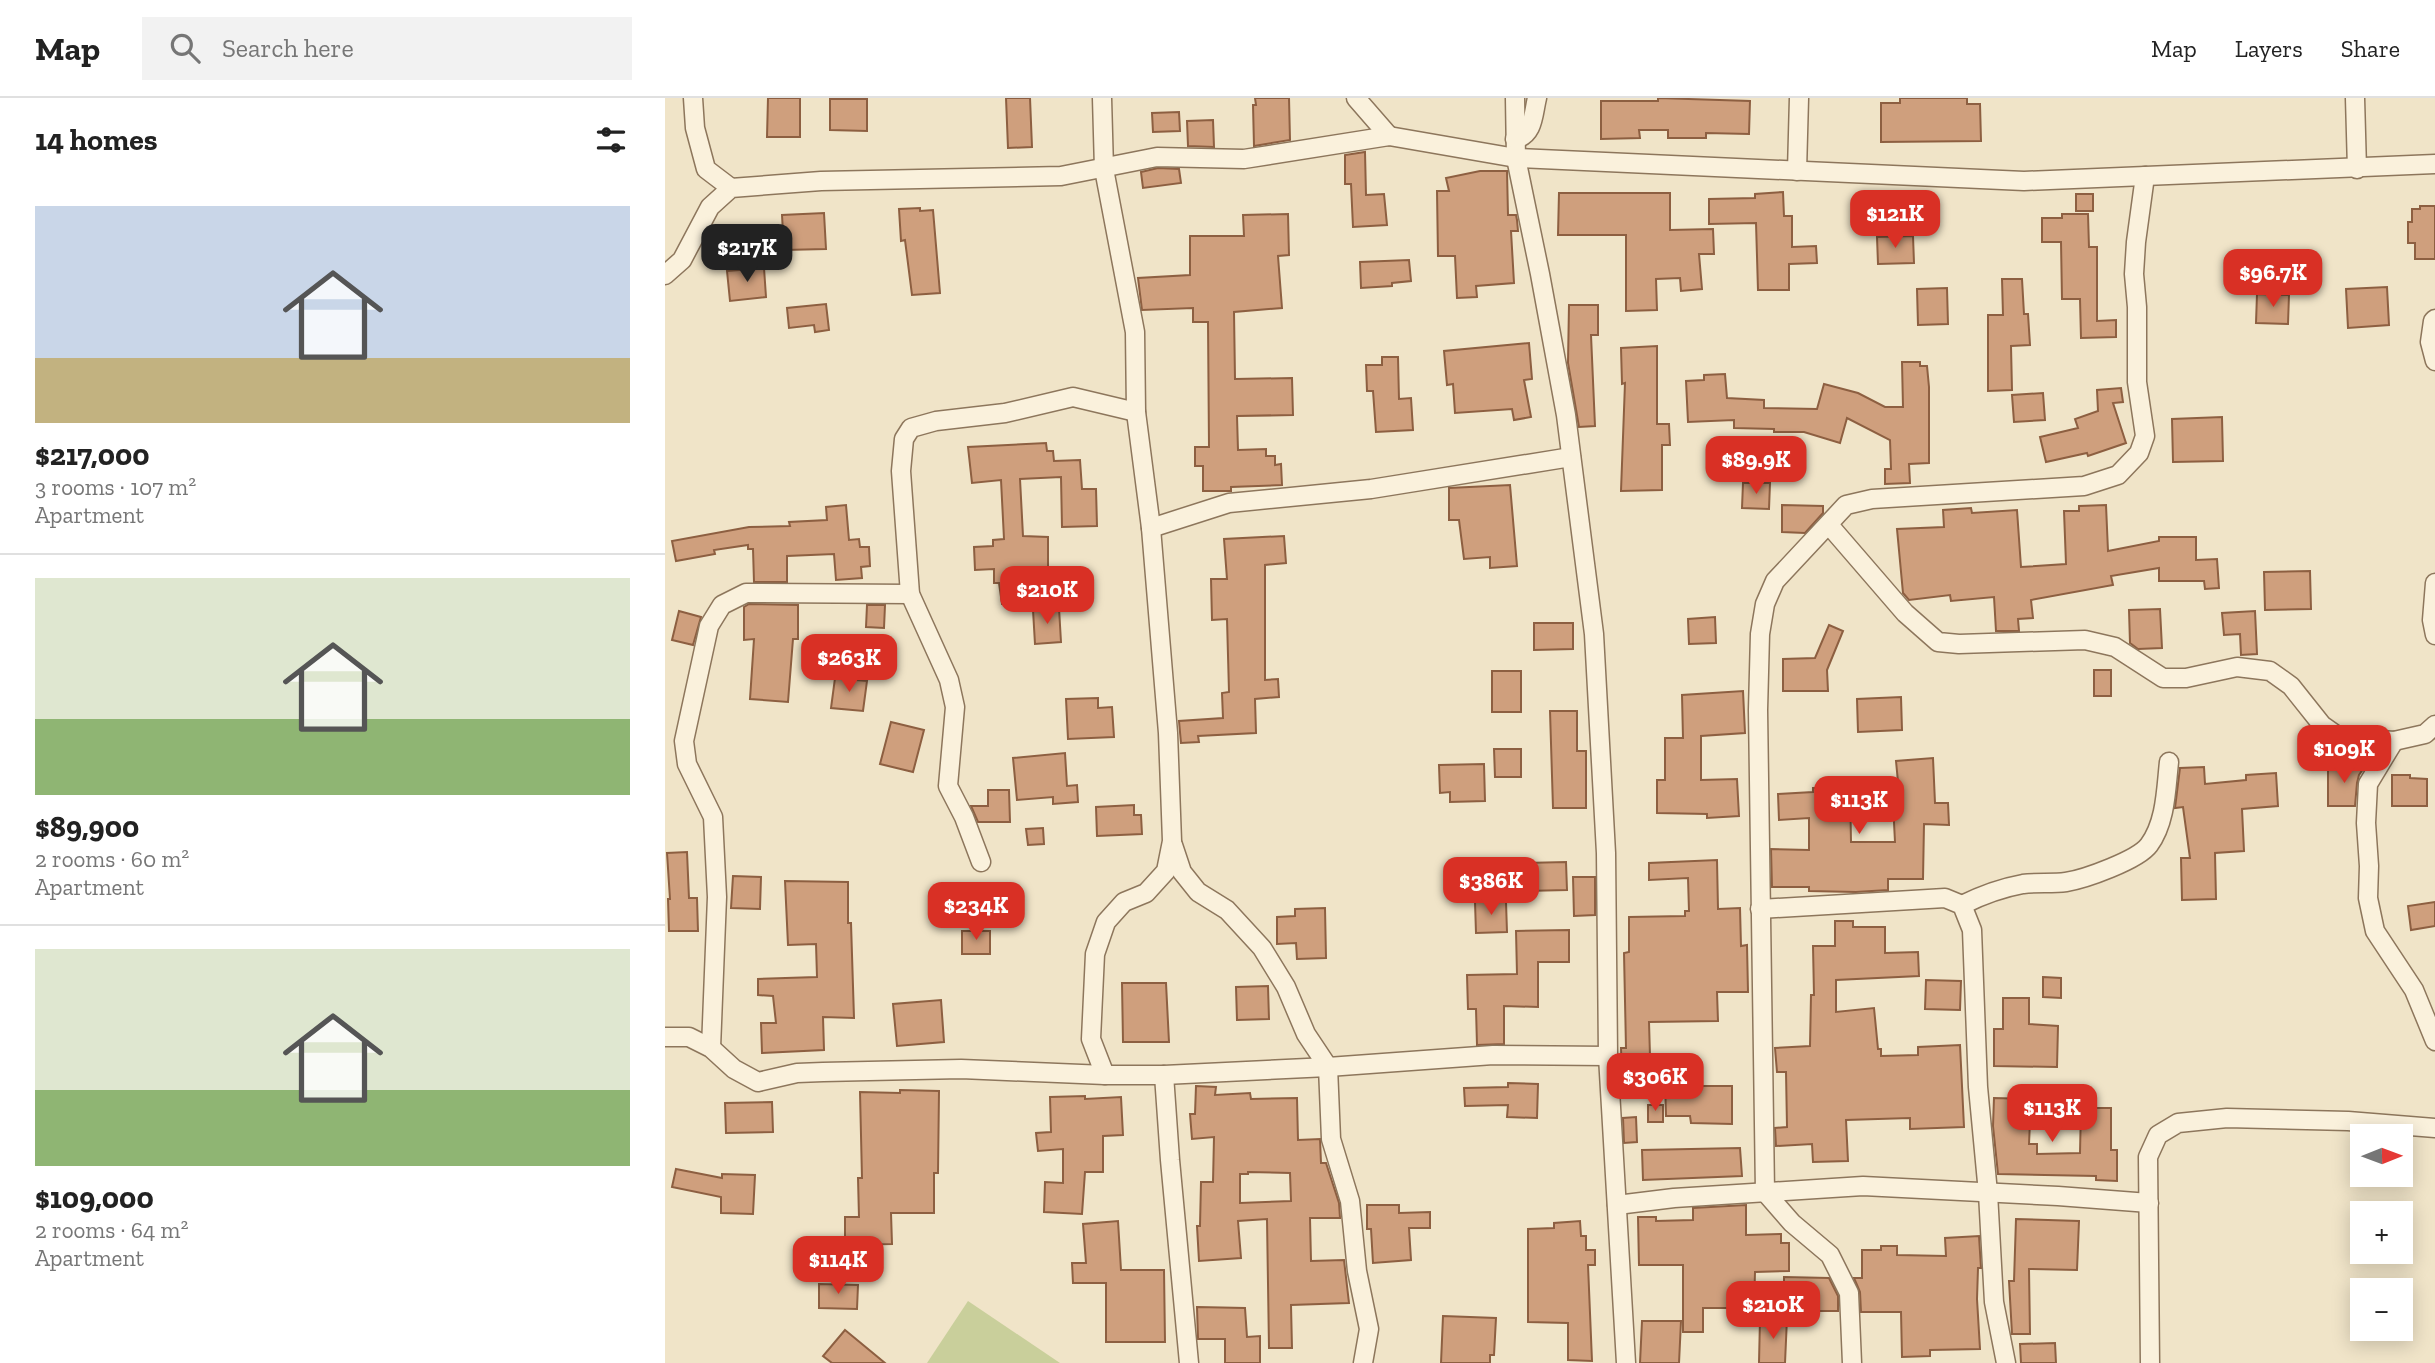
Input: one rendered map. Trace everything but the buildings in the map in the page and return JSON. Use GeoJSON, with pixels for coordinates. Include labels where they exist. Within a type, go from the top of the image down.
{"type":"FeatureCollection","features":[{"type":"Feature","properties":{"kind":"street"},"geometry":{"type":"LineString","coordinates":[[693,98],[695,128],[706,169],[731,188]]}},
{"type":"Feature","properties":{"kind":"street"},"geometry":{"type":"LineString","coordinates":[[1102,98],[1104,169],[1135,332],[1136,412],[1151,528],[1168,733],[1172,841],[1166,871],[1146,893],[1124,902],[1106,922],[1095,954],[1091,1039],[1105,1075]]}},
{"type":"Feature","properties":{"kind":"street"},"geometry":{"type":"LineString","coordinates":[[1356,98],[1389,136]]}},
{"type":"Feature","properties":{"kind":"street"},"geometry":{"type":"LineString","coordinates":[[1515,98],[1516,158],[1556,353],[1594,634],[1606,853],[1608,1056],[1626,1363]]}},
{"type":"Feature","properties":{"kind":"street"},"geometry":{"type":"LineString","coordinates":[[1515,139],[1523,137],[1529,131],[1537,98]]}},
{"type":"Feature","properties":{"kind":"street"},"geometry":{"type":"LineString","coordinates":[[1797,171],[1799,98]]}},
{"type":"Feature","properties":{"kind":"street"},"geometry":{"type":"LineString","coordinates":[[2355,98],[2357,169]]}},
{"type":"Feature","properties":{"kind":"street"},"geometry":{"type":"LineString","coordinates":[[665,275],[682,260],[710,207],[731,188],[821,181],[1061,176],[1157,158],[1244,159],[1389,136],[1516,158],[2024,181],[2435,164]]}},
{"type":"Feature","properties":{"kind":"street"},"geometry":{"type":"LineString","coordinates":[[1852,1363],[1849,1293],[1840,1274],[1830,1255],[1792,1223],[1765,1192],[1758,710],[1760,634],[1765,604],[1776,581],[1846,505],[1872,499],[2084,486],[2118,475],[2139,453],[2145,436],[2137,382],[2134,274],[2145,176]]}},
{"type":"Feature","properties":{"kind":"street"},"geometry":{"type":"LineString","coordinates":[[2435,319],[2430,342],[2435,362]]}},
{"type":"Feature","properties":{"kind":"street"},"geometry":{"type":"LineString","coordinates":[[981,862],[964,817],[948,786],[955,707],[949,680],[933,650],[910,594],[901,471],[904,439],[911,428],[936,421],[1005,413],[1073,397],[1136,412]]}},
{"type":"Feature","properties":{"kind":"street"},"geometry":{"type":"LineString","coordinates":[[1151,528],[1229,503],[1371,489],[1571,457]]}},
{"type":"Feature","properties":{"kind":"street"},"geometry":{"type":"LineString","coordinates":[[1829,525],[1905,613],[1938,642],[1959,644],[2085,640],[2115,647],[2163,678],[2186,678],[2237,667],[2270,671],[2291,686],[2322,725],[2339,737],[2394,741],[2425,734],[2435,725]]}},
{"type":"Feature","properties":{"kind":"street"},"geometry":{"type":"LineString","coordinates":[[2435,583],[2432,620],[2435,635]]}},
{"type":"Feature","properties":{"kind":"street"},"geometry":{"type":"LineString","coordinates":[[711,1048],[717,897],[713,817],[687,764],[684,741],[709,626],[722,605],[746,593],[910,594]]}},
{"type":"Feature","properties":{"kind":"street"},"geometry":{"type":"LineString","coordinates":[[2394,741],[2368,784],[2368,898],[2375,931],[2414,990],[2435,1041]]}},
{"type":"Feature","properties":{"kind":"street"},"geometry":{"type":"LineString","coordinates":[[1962,905],[1989,892],[2026,884],[2068,882],[2127,863],[2141,854],[2151,844],[2164,812],[2169,762]]}},
{"type":"Feature","properties":{"kind":"street"},"geometry":{"type":"LineString","coordinates":[[1172,841],[1182,872],[1198,892],[1227,910],[1262,948],[1286,987],[1305,1034],[1328,1067],[1331,1139],[1350,1201],[1357,1272],[1369,1329],[1363,1363]]}},
{"type":"Feature","properties":{"kind":"street"},"geometry":{"type":"LineString","coordinates":[[1760,909],[1945,898],[1962,905],[1972,930],[1977,1087],[1988,1193],[1994,1302],[2006,1363]]}},
{"type":"Feature","properties":{"kind":"street"},"geometry":{"type":"LineString","coordinates":[[665,1037],[689,1037],[711,1048],[734,1069],[758,1082],[797,1073],[961,1069],[1164,1075],[1493,1055],[1608,1056]]}},
{"type":"Feature","properties":{"kind":"street"},"geometry":{"type":"LineString","coordinates":[[1164,1075],[1189,1363]]}},
{"type":"Feature","properties":{"kind":"street"},"geometry":{"type":"LineString","coordinates":[[2150,1363],[2148,1157],[2158,1135],[2178,1122],[2227,1118],[2348,1121],[2435,1128]]}},
{"type":"Feature","properties":{"kind":"street"},"geometry":{"type":"LineString","coordinates":[[1617,1205],[1674,1198],[1863,1186],[2149,1203]]}},
{"type":"Feature","properties":{"kind":"green space"},"geometry":{"type":"Polygon","coordinates":[[[968,1301],[1060,1363],[927,1363],[968,1301]]]}}]}
